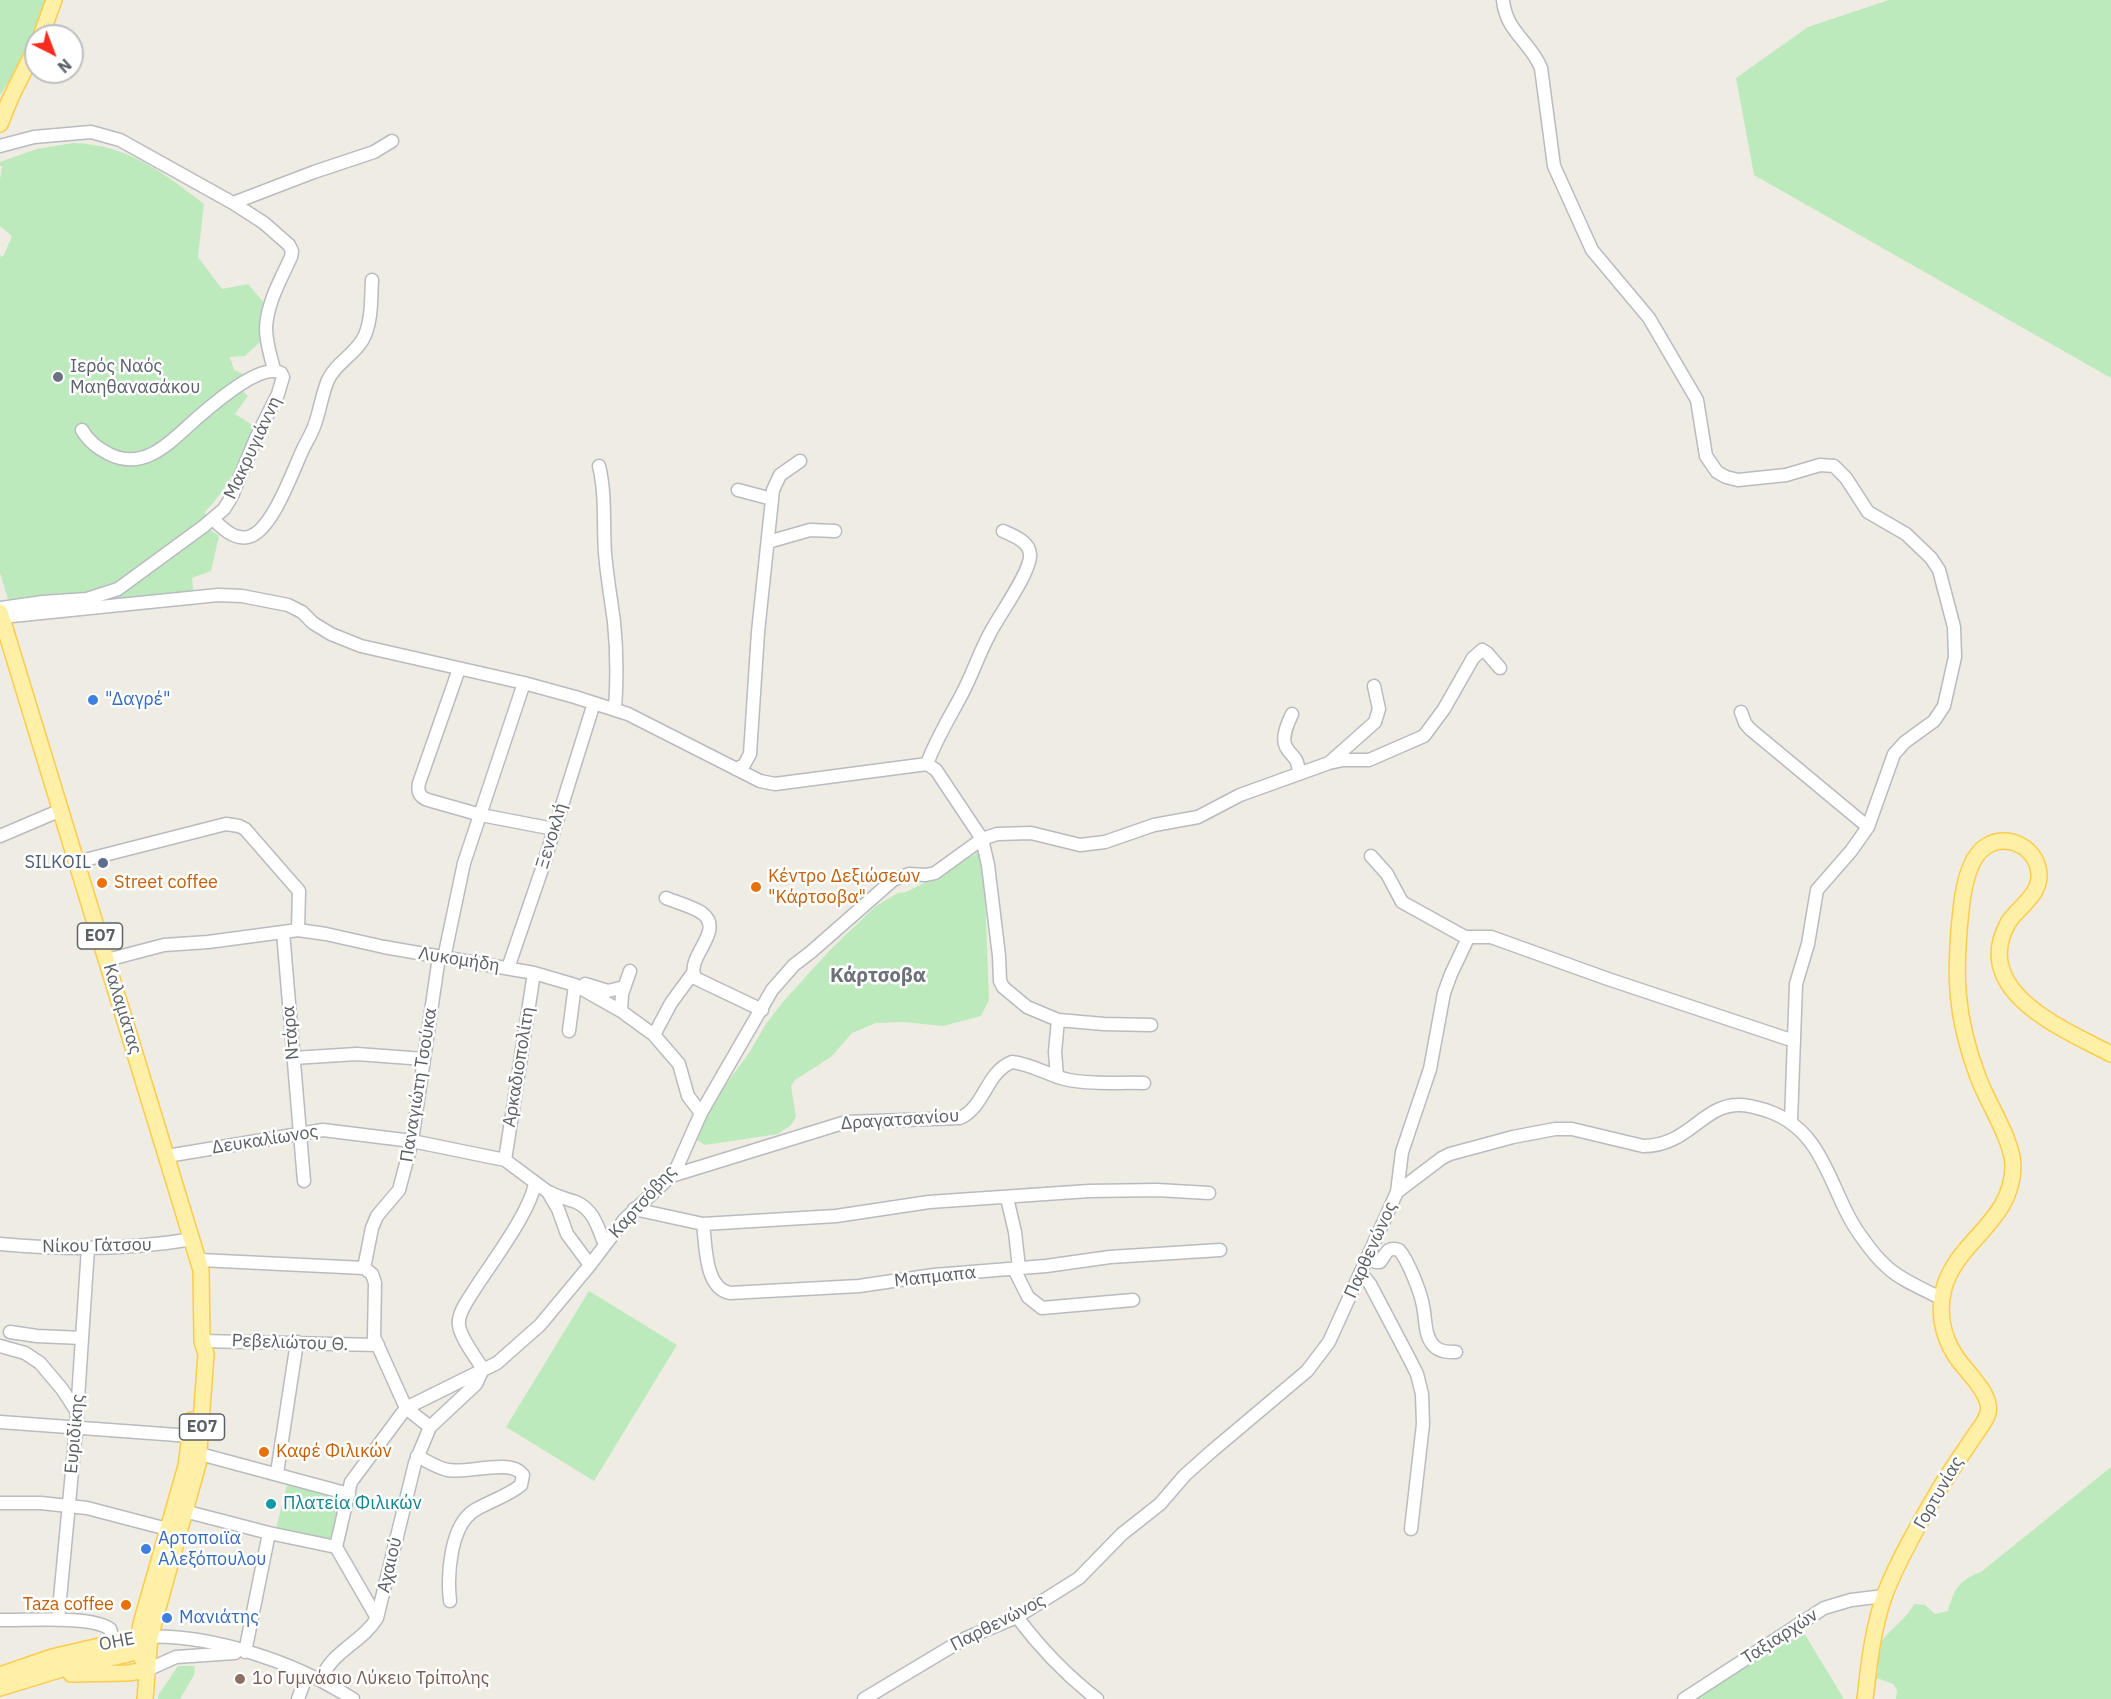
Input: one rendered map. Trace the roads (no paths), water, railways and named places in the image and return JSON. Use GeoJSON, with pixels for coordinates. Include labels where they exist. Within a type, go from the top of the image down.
{"type":"FeatureCollection","features":[{"type":"Feature","properties":{"kind":"main road"},"geometry":{"type":"LineString","coordinates":[[45,24],[54,0]]}},
{"type":"Feature","properties":{"kind":"main road"},"geometry":{"type":"LineString","coordinates":[[0,124],[10,97],[24,70]]}},
{"type":"Feature","properties":{"kind":"main road","name":"Καλαμάτας"},"geometry":{"type":"LineString","coordinates":[[0,612],[200,1260],[202,1341],[206,1354],[200,1454],[184,1511],[172,1530]]}},
{"type":"Feature","properties":{"kind":"main road"},"geometry":{"type":"LineString","coordinates":[[1942,1299],[1949,1277],[1962,1256],[2001,1208],[2012,1183],[2011,1152],[1979,1079],[1966,1042],[1956,976],[1962,899],[1974,861],[1987,846],[2006,841],[2020,844],[2031,854],[2038,867],[2039,877],[2034,891],[2011,918],[2004,933],[2001,957],[2008,983],[2020,1000],[2038,1014],[2111,1054]]}},
{"type":"Feature","properties":{"kind":"main road","name":"Γορτυνίας"},"geometry":{"type":"LineString","coordinates":[[1865,1699],[1872,1646],[1890,1581],[1940,1489],[1988,1414],[1988,1402],[1957,1358],[1942,1327],[1942,1299]]}},
{"type":"Feature","properties":{"kind":"main road","name":"Καλαμάτας"},"geometry":{"type":"LineString","coordinates":[[145,1699],[147,1670],[142,1641],[172,1530],[186,1466],[191,1437],[196,1354],[202,1341]]}},
{"type":"Feature","properties":{"kind":"main road","name":"ΟΗΕ"},"geometry":{"type":"LineString","coordinates":[[0,1675],[52,1657],[114,1642],[142,1641]]}},
{"type":"Feature","properties":{"kind":"main road","name":"ΟΗΕ"},"geometry":{"type":"LineString","coordinates":[[0,1688],[29,1678],[123,1655],[142,1641]]}},
{"type":"Feature","properties":{"kind":"main road"},"geometry":{"type":"LineString","coordinates":[[29,1678],[147,1670]]}},
{"type":"Feature","properties":{"kind":"street"},"geometry":{"type":"LineString","coordinates":[[1503,0],[1504,14],[1508,23],[1534,55],[1541,68],[1553,157],[1559,179],[1592,250],[1649,318],[1692,390],[1700,410],[1706,456],[1717,472],[1738,480],[1786,475],[1820,465],[1834,466],[1846,478],[1868,512],[1906,534],[1931,558],[1939,570],[1952,612],[1956,643],[1944,706],[1934,721],[1905,742],[1894,754],[1868,827],[1851,851],[1817,890],[1808,944],[1796,984],[1791,1121]]}},
{"type":"Feature","properties":{"kind":"street"},"geometry":{"type":"LineString","coordinates":[[0,146],[34,137],[70,133],[91,132],[103,135],[120,140],[139,150],[264,223],[286,241],[292,251],[273,297],[266,326],[274,370]]}},
{"type":"Feature","properties":{"kind":"street"},"geometry":{"type":"LineString","coordinates":[[233,203],[374,152],[392,141]]}},
{"type":"Feature","properties":{"kind":"street"},"geometry":{"type":"LineString","coordinates":[[213,519],[228,532],[236,536],[247,537],[259,530],[268,520],[314,428],[329,378],[361,343],[365,335],[371,309],[372,280]]}},
{"type":"Feature","properties":{"kind":"street","name":"Μακρυγιάννη"},"geometry":{"type":"LineString","coordinates":[[0,612],[43,602],[87,598],[118,589],[213,519],[224,509],[232,496],[256,438],[278,394],[283,377],[281,373],[274,370],[263,372],[246,380],[198,418],[168,446],[150,456],[131,460],[112,456],[92,443],[82,430]]}},
{"type":"Feature","properties":{"kind":"street"},"geometry":{"type":"LineString","coordinates":[[736,769],[744,765],[750,754],[758,632],[773,490],[780,475],[800,461]]}},
{"type":"Feature","properties":{"kind":"street"},"geometry":{"type":"LineString","coordinates":[[599,466],[602,478],[607,578],[614,624],[615,710]]}},
{"type":"Feature","properties":{"kind":"street"},"geometry":{"type":"LineString","coordinates":[[738,490],[772,499]]}},
{"type":"Feature","properties":{"kind":"street"},"geometry":{"type":"LineString","coordinates":[[768,542],[810,530],[835,531]]}},
{"type":"Feature","properties":{"kind":"street"},"geometry":{"type":"LineString","coordinates":[[927,764],[942,729],[966,687],[988,637],[1020,582],[1029,561],[1029,550],[1026,545],[1003,531]]}},
{"type":"Feature","properties":{"kind":"street"},"geometry":{"type":"LineString","coordinates":[[0,612],[218,595],[242,596],[297,609],[319,628],[361,646],[524,683],[628,714],[760,781],[775,784],[927,764],[936,770],[982,839],[988,865],[1000,981],[1009,993],[1027,1007],[1058,1020],[1151,1025]]}},
{"type":"Feature","properties":{"kind":"street"},"geometry":{"type":"LineString","coordinates":[[982,839],[997,834],[1019,833],[1053,837],[1080,845],[1105,842],[1154,825],[1198,817],[1240,795],[1299,773],[1343,760],[1369,760],[1424,736],[1479,652],[1487,653],[1500,668]]}},
{"type":"Feature","properties":{"kind":"street"},"geometry":{"type":"LineString","coordinates":[[459,669],[417,789],[422,798],[481,815],[554,829]]}},
{"type":"Feature","properties":{"kind":"street","name":"Παναγιώτη Τσούκα"},"geometry":{"type":"LineString","coordinates":[[364,1268],[372,1228],[377,1216],[399,1190],[412,1142],[442,958],[464,863],[524,683]]}},
{"type":"Feature","properties":{"kind":"street"},"geometry":{"type":"LineString","coordinates":[[1329,763],[1376,722],[1379,709],[1374,686]]}},
{"type":"Feature","properties":{"kind":"street","name":"Ξενοκλή"},"geometry":{"type":"LineString","coordinates":[[508,968],[594,703]]}},
{"type":"Feature","properties":{"kind":"street"},"geometry":{"type":"LineString","coordinates":[[1741,712],[1750,729],[1868,827]]}},
{"type":"Feature","properties":{"kind":"street"},"geometry":{"type":"LineString","coordinates":[[1292,714],[1284,739],[1287,748],[1296,758],[1299,773]]}},
{"type":"Feature","properties":{"kind":"street"},"geometry":{"type":"LineString","coordinates":[[0,836],[61,810]]}},
{"type":"Feature","properties":{"kind":"street"},"geometry":{"type":"LineString","coordinates":[[77,862],[226,824],[239,826],[253,838],[299,891],[298,930]]}},
{"type":"Feature","properties":{"kind":"street","name":"Καρτσόβης"},"geometry":{"type":"LineString","coordinates":[[336,1547],[351,1482],[406,1407],[501,1360],[540,1325],[634,1209],[670,1176],[678,1165],[702,1113],[772,990],[794,965],[893,880],[909,874],[935,873],[982,839]]}},
{"type":"Feature","properties":{"kind":"street"},"geometry":{"type":"LineString","coordinates":[[1371,856],[1387,874],[1402,902],[1468,938],[1491,937],[1794,1041]]}},
{"type":"Feature","properties":{"kind":"street"},"geometry":{"type":"LineString","coordinates":[[666,898],[697,911],[708,918],[710,923],[708,934],[693,967],[695,978],[762,1010]]}},
{"type":"Feature","properties":{"kind":"street","name":"Λυκομήδη"},"geometry":{"type":"LineString","coordinates":[[107,960],[164,945],[219,941],[298,930],[534,973],[575,985]]}},
{"type":"Feature","properties":{"kind":"street","name":"Ντάρα"},"geometry":{"type":"LineString","coordinates":[[283,932],[304,1181]]}},
{"type":"Feature","properties":{"kind":"street"},"geometry":{"type":"LineString","coordinates":[[1397,1192],[1402,1152],[1430,1068],[1444,993],[1468,938]]}},
{"type":"Feature","properties":{"kind":"street"},"geometry":{"type":"LineString","coordinates":[[621,1011],[620,1004],[630,971]]}},
{"type":"Feature","properties":{"kind":"street","name":"Αρκαδιοπολίτη"},"geometry":{"type":"LineString","coordinates":[[505,1160],[534,973]]}},
{"type":"Feature","properties":{"kind":"street"},"geometry":{"type":"LineString","coordinates":[[654,1035],[671,1003],[693,973]]}},
{"type":"Feature","properties":{"kind":"street"},"geometry":{"type":"LineString","coordinates":[[575,985],[583,984],[608,991],[624,987]]}},
{"type":"Feature","properties":{"kind":"street"},"geometry":{"type":"LineString","coordinates":[[575,985],[621,1011],[654,1035],[679,1064],[688,1096],[702,1113]]}},
{"type":"Feature","properties":{"kind":"street"},"geometry":{"type":"LineString","coordinates":[[569,1031],[575,985]]}},
{"type":"Feature","properties":{"kind":"street"},"geometry":{"type":"LineString","coordinates":[[1057,1077],[1055,1052],[1058,1020]]}},
{"type":"Feature","properties":{"kind":"street"},"geometry":{"type":"LineString","coordinates":[[293,1058],[357,1054],[424,1059]]}},
{"type":"Feature","properties":{"kind":"street","name":"Δραγατσανίου"},"geometry":{"type":"LineString","coordinates":[[670,1176],[846,1122],[960,1118],[972,1112],[1000,1070],[1012,1062],[1028,1065],[1057,1077],[1092,1083],[1144,1083]]}},
{"type":"Feature","properties":{"kind":"street","name":"Παρθενώνος"},"geometry":{"type":"LineString","coordinates":[[864,1699],[964,1639],[1017,1617],[1082,1576],[1122,1534],[1160,1504],[1185,1475],[1307,1371],[1329,1342],[1397,1192],[1431,1165],[1450,1154],[1542,1130],[1572,1129],[1643,1146],[1656,1146],[1673,1140],[1712,1113],[1727,1106],[1755,1107],[1791,1121],[1812,1142],[1851,1221],[1878,1258],[1895,1274],[1942,1299]]}},
{"type":"Feature","properties":{"kind":"street","name":"Δευκαλίωνος"},"geometry":{"type":"LineString","coordinates":[[167,1155],[323,1130],[412,1142],[505,1160]]}},
{"type":"Feature","properties":{"kind":"street"},"geometry":{"type":"LineString","coordinates":[[505,1160],[548,1192],[586,1208],[594,1218],[605,1245]]}},
{"type":"Feature","properties":{"kind":"street"},"geometry":{"type":"LineString","coordinates":[[200,1260],[364,1268],[372,1274],[375,1283],[374,1336],[406,1407],[430,1427],[476,1384],[483,1369],[460,1330],[459,1320],[470,1297],[525,1210],[534,1192],[535,1183]]}},
{"type":"Feature","properties":{"kind":"street"},"geometry":{"type":"LineString","coordinates":[[634,1209],[703,1224],[836,1216],[929,1202],[1089,1191],[1157,1190],[1209,1193]]}},
{"type":"Feature","properties":{"kind":"street"},"geometry":{"type":"LineString","coordinates":[[548,1192],[558,1209],[567,1234],[590,1265]]}},
{"type":"Feature","properties":{"kind":"street"},"geometry":{"type":"LineString","coordinates":[[1007,1198],[1015,1232],[1016,1269],[1028,1297],[1042,1308],[1133,1300]]}},
{"type":"Feature","properties":{"kind":"street","name":"Μαπμαπα"},"geometry":{"type":"LineString","coordinates":[[703,1224],[712,1278],[721,1290],[730,1293],[859,1286],[934,1275],[1016,1269],[1110,1257],[1220,1250]]}},
{"type":"Feature","properties":{"kind":"street","name":"Νίκου Γάτσου"},"geometry":{"type":"LineString","coordinates":[[0,1244],[88,1248],[160,1245],[193,1239]]}},
{"type":"Feature","properties":{"kind":"street","name":"Ευριδίκης"},"geometry":{"type":"LineString","coordinates":[[58,1620],[76,1429],[88,1248]]}},
{"type":"Feature","properties":{"kind":"street"},"geometry":{"type":"LineString","coordinates":[[1367,1258],[1380,1262],[1385,1252],[1393,1249],[1402,1253],[1423,1304],[1427,1332],[1432,1344],[1445,1352],[1456,1352]]}},
{"type":"Feature","properties":{"kind":"street"},"geometry":{"type":"LineString","coordinates":[[1361,1273],[1370,1284],[1410,1360],[1417,1374],[1422,1394],[1423,1424],[1411,1529]]}},
{"type":"Feature","properties":{"kind":"street"},"geometry":{"type":"LineString","coordinates":[[9,1332],[82,1338]]}},
{"type":"Feature","properties":{"kind":"street","name":"Ρεβελιώτου Θ."},"geometry":{"type":"LineString","coordinates":[[202,1341],[378,1345]]}},
{"type":"Feature","properties":{"kind":"street"},"geometry":{"type":"LineString","coordinates":[[277,1473],[297,1342]]}},
{"type":"Feature","properties":{"kind":"street"},"geometry":{"type":"LineString","coordinates":[[0,1346],[25,1353],[40,1363],[62,1389],[76,1412]]}},
{"type":"Feature","properties":{"kind":"street"},"geometry":{"type":"LineString","coordinates":[[0,1422],[191,1437]]}},
{"type":"Feature","properties":{"kind":"street","name":"Αχαιού"},"geometry":{"type":"LineString","coordinates":[[321,1680],[328,1664],[371,1628],[377,1618],[417,1456],[430,1427]]}},
{"type":"Feature","properties":{"kind":"street"},"geometry":{"type":"LineString","coordinates":[[200,1454],[349,1494]]}},
{"type":"Feature","properties":{"kind":"street"},"geometry":{"type":"LineString","coordinates":[[417,1456],[450,1471],[510,1467],[520,1471],[523,1475],[521,1485],[515,1490],[474,1510],[462,1523],[455,1539],[448,1582],[450,1601]]}},
{"type":"Feature","properties":{"kind":"street"},"geometry":{"type":"LineString","coordinates":[[0,1503],[69,1506],[99,1510],[172,1530]]}},
{"type":"Feature","properties":{"kind":"street"},"geometry":{"type":"LineString","coordinates":[[184,1511],[269,1533],[336,1547],[377,1618]]}},
{"type":"Feature","properties":{"kind":"street"},"geometry":{"type":"LineString","coordinates":[[245,1652],[269,1533]]}},
{"type":"Feature","properties":{"kind":"street","name":"Ταξιαρχών"},"geometry":{"type":"LineString","coordinates":[[1684,1699],[1824,1608],[1851,1600],[1884,1596]]}},
{"type":"Feature","properties":{"kind":"street"},"geometry":{"type":"LineString","coordinates":[[1017,1617],[1054,1663],[1097,1699]]}},
{"type":"Feature","properties":{"kind":"street"},"geometry":{"type":"LineString","coordinates":[[0,1620],[58,1620],[105,1625],[112,1632],[114,1642]]}},
{"type":"Feature","properties":{"kind":"street"},"geometry":{"type":"LineString","coordinates":[[142,1641],[213,1643],[307,1674],[353,1699]]}},
{"type":"Feature","properties":{"kind":"street"},"geometry":{"type":"LineString","coordinates":[[147,1670],[176,1657],[245,1652]]}},
{"type":"Feature","properties":{"kind":"street"},"geometry":{"type":"LineString","coordinates":[[298,1699],[307,1674]]}},
{"type":"Feature","properties":{"kind":"place","name":"Ιερός Ναός Μαηθανασάκου"},"geometry":{"type":"Point","coordinates":[58,377]}},
{"type":"Feature","properties":{"kind":"place","name":"\"Δαγρέ\""},"geometry":{"type":"Point","coordinates":[93,700]}},
{"type":"Feature","properties":{"kind":"place","name":"SILKOIL"},"geometry":{"type":"Point","coordinates":[103,863]}},
{"type":"Feature","properties":{"kind":"place","name":"Street coffee"},"geometry":{"type":"Point","coordinates":[102,883]}},
{"type":"Feature","properties":{"kind":"place","name":"Κέντρο Δεξιώσεων \"Κάρτσοβα\""},"geometry":{"type":"Point","coordinates":[756,887]}},
{"type":"Feature","properties":{"kind":"place","name":"Καφέ Φιλικών"},"geometry":{"type":"Point","coordinates":[264,1452]}},
{"type":"Feature","properties":{"kind":"place","name":"Πλατεία Φιλικών"},"geometry":{"type":"Point","coordinates":[271,1504]}},
{"type":"Feature","properties":{"kind":"place","name":"Αρτοποιϊα Αλεξόπουλου"},"geometry":{"type":"Point","coordinates":[146,1549]}},
{"type":"Feature","properties":{"kind":"place","name":"Taza coffee"},"geometry":{"type":"Point","coordinates":[126,1605]}},
{"type":"Feature","properties":{"kind":"place","name":"Μανιάτης"},"geometry":{"type":"Point","coordinates":[167,1618]}},
{"type":"Feature","properties":{"kind":"place","name":"1ο Γυμνάσιο Λύκειο Τρίπολης"},"geometry":{"type":"Point","coordinates":[240,1679]}},
{"type":"Feature","properties":{"kind":"district","name":"Κάρτσοβα"},"geometry":{"type":"Point","coordinates":[878,976]}}]}
